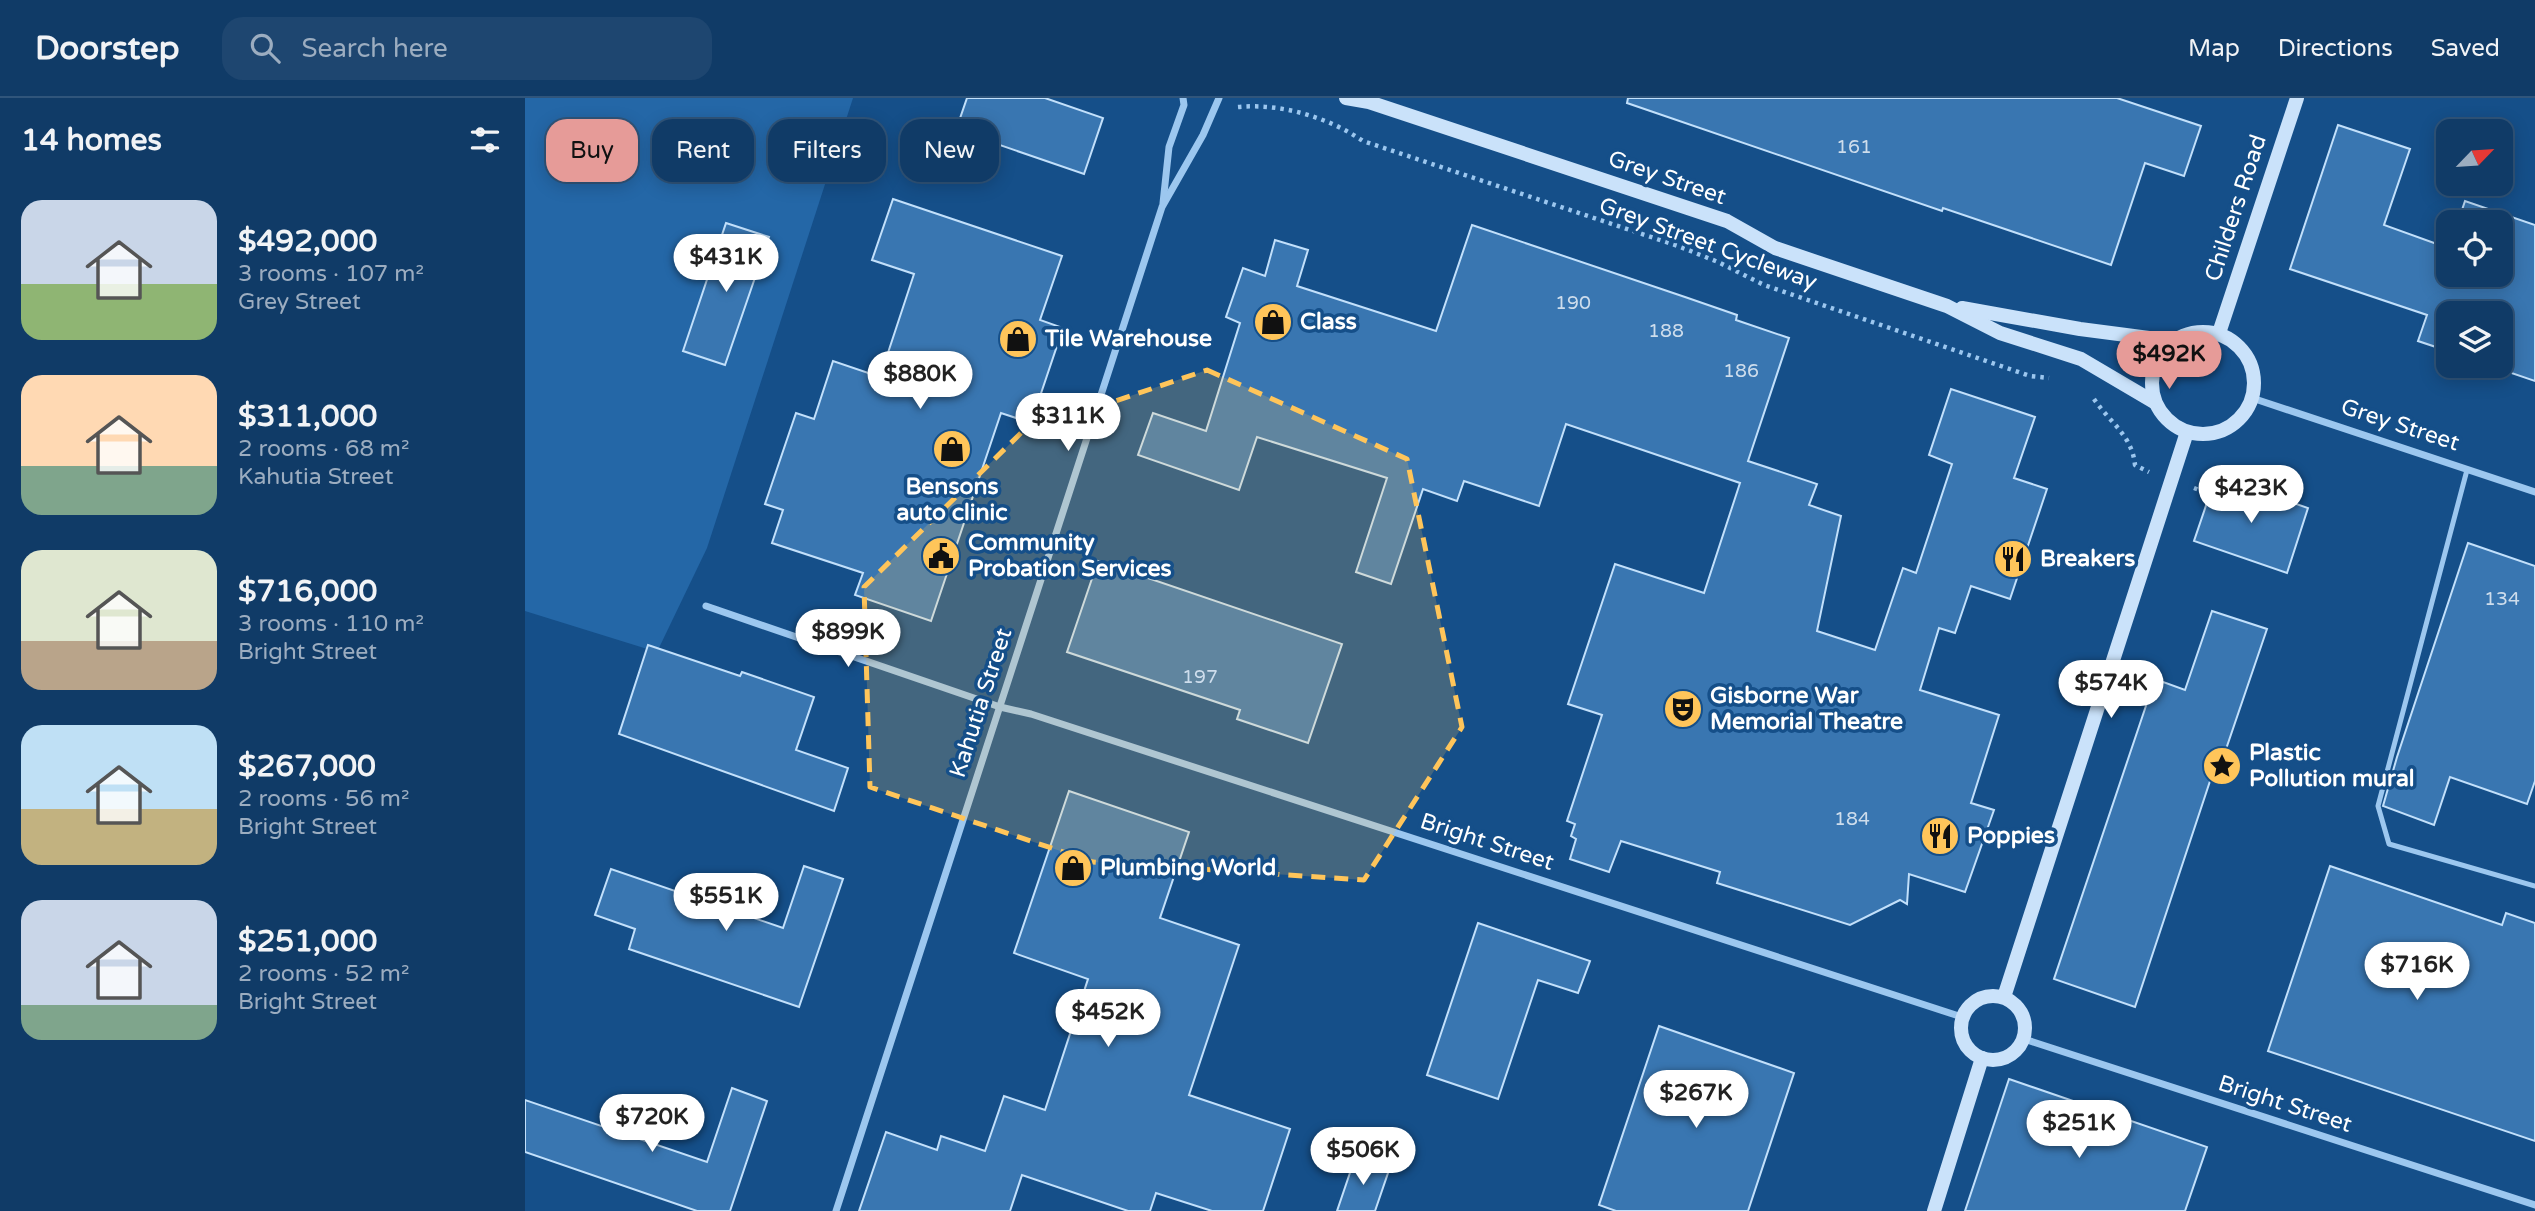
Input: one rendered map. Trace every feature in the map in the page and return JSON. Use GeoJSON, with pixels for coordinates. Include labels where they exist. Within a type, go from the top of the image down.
{"type":"FeatureCollection","features":[{"type":"Feature","properties":{"kind":"street","name":"Kahutia Street"},"geometry":{"type":"LineString","coordinates":[[836,1211],[1162,207],[1169,148],[1184,105],[1183,98]]}},
{"type":"Feature","properties":{"kind":"street","name":"Kahutia Street"},"geometry":{"type":"LineString","coordinates":[[1162,207],[1203,135],[1219,98]]}},
{"type":"Feature","properties":{"kind":"street","name":"Grey Street"},"geometry":{"type":"LineString","coordinates":[[1346,98],[1365,100],[1727,221],[1775,248],[1947,306],[2000,332],[2096,366],[2154,402]]}},
{"type":"Feature","properties":{"kind":"street","name":"Childers Road"},"geometry":{"type":"LineString","coordinates":[[2219,333],[2297,98]]}},
{"type":"Feature","properties":{"kind":"street","name":"Grey Street"},"geometry":{"type":"LineString","coordinates":[[1947,306],[2149,338],[2164,349]]}},
{"type":"Feature","properties":{"kind":"street"},"geometry":{"type":"LineString","coordinates":[[2206,331],[2219,333],[2233,340],[2242,349],[2253,372],[2252,398],[2234,424],[2207,434],[2187,432],[2173,426],[2154,402],[2151,392],[2157,363],[2164,349],[2188,334],[2206,331]]}},
{"type":"Feature","properties":{"kind":"street","name":"Grey Street"},"geometry":{"type":"LineString","coordinates":[[2252,398],[2287,412],[2535,492]]}},
{"type":"Feature","properties":{"kind":"street"},"geometry":{"type":"LineString","coordinates":[[2004,997],[2187,432]]}},
{"type":"Feature","properties":{"kind":"street","name":"Bright Street"},"geometry":{"type":"LineString","coordinates":[[706,606],[1000,707],[1031,714],[1962,1017]]}},
{"type":"Feature","properties":{"kind":"street"},"geometry":{"type":"LineString","coordinates":[[1991,995],[2004,997],[2014,1003],[2022,1014],[2026,1026],[2024,1039],[2017,1050],[2007,1057],[1994,1060],[1982,1058],[1971,1052],[1963,1042],[1960,1029],[1962,1017],[1969,1006],[1979,998],[1991,995]]}},
{"type":"Feature","properties":{"kind":"street","name":"Bright Street"},"geometry":{"type":"LineString","coordinates":[[2024,1039],[2535,1205]]}},
{"type":"Feature","properties":{"kind":"street"},"geometry":{"type":"LineString","coordinates":[[1934,1211],[1982,1058]]}},
{"type":"Feature","properties":{"kind":"lane"},"geometry":{"type":"LineString","coordinates":[[2467,470],[2378,806],[2389,844],[2535,887]]}},
{"type":"Feature","properties":{"kind":"path","name":"Grey Street Cycleway"},"geometry":{"type":"LineString","coordinates":[[1233,108],[1303,113],[1351,133],[1363,141],[1678,246],[1719,262],[1763,285],[2030,376],[2053,379]]}},
{"type":"Feature","properties":{"kind":"path"},"geometry":{"type":"LineString","coordinates":[[2089,394],[2129,440],[2135,465],[2141,470]]}},
{"type":"Feature","properties":{"kind":"highlighted area"},"geometry":{"type":"Polygon","coordinates":[[[1207,370],[1407,459],[1462,727],[1364,880],[1093,862],[870,787],[864,587],[1021,433],[1207,370]]]}},
{"type":"Feature","properties":{"kind":"shaded area"},"geometry":{"type":"Polygon","coordinates":[[[525,98],[853,98],[846,119],[768,119],[768,182],[826,182],[707,548],[657,652],[525,611],[525,98]]]}},
{"type":"Feature","properties":{"kind":"building"},"geometry":{"type":"Polygon","coordinates":[[[967,98],[1045,98],[1103,118],[1084,174],[999,145],[999,119],[960,119],[967,98]]]}},
{"type":"Feature","properties":{"kind":"building"},"geometry":{"type":"Polygon","coordinates":[[[1628,98],[2117,98],[2201,126],[2184,176],[2145,163],[2111,265],[1943,208],[1942,211],[1627,103],[1628,98]]]}},
{"type":"Feature","properties":{"kind":"building"},"geometry":{"type":"Polygon","coordinates":[[[2338,125],[2410,149],[2384,225],[2436,244],[2436,287],[2513,287],[2513,217],[2535,225],[2535,381],[2513,374],[2513,301],[2436,301],[2436,347],[2418,341],[2427,315],[2290,269],[2338,125]]]}},
{"type":"Feature","properties":{"kind":"building"},"geometry":{"type":"Polygon","coordinates":[[[893,199],[1062,256],[1040,320],[1063,328],[1031,423],[1001,413],[931,621],[855,595],[863,573],[772,543],[783,510],[765,504],[796,413],[814,419],[833,361],[880,377],[914,274],[872,260],[893,199]]]}},
{"type":"Feature","properties":{"kind":"building"},"geometry":{"type":"Polygon","coordinates":[[[2465,201],[2491,210],[2462,210],[2465,201]]]}},
{"type":"Feature","properties":{"kind":"building"},"geometry":{"type":"Polygon","coordinates":[[[726,223],[769,237],[725,365],[683,351],[726,223]]]}},
{"type":"Feature","properties":{"kind":"building"},"geometry":{"type":"Polygon","coordinates":[[[1472,225],[1737,315],[1736,320],[1789,338],[1748,461],[1817,484],[1809,505],[1841,516],[1817,631],[1875,650],[1903,568],[1916,573],[1952,464],[1929,455],[1951,389],[2035,417],[2014,478],[2047,489],[2010,599],[1971,586],[1955,633],[1939,628],[1920,690],[1999,715],[1971,803],[1994,810],[1965,892],[1909,874],[1907,904],[1900,900],[1850,925],[1717,883],[1720,872],[1621,841],[1609,872],[1570,859],[1576,839],[1571,836],[1575,824],[1567,821],[1602,715],[1568,704],[1615,564],[1704,593],[1740,483],[1566,424],[1539,506],[1464,481],[1457,501],[1423,489],[1391,584],[1356,572],[1387,478],[1257,437],[1239,490],[1138,455],[1153,413],[1206,431],[1240,323],[1226,317],[1243,268],[1265,276],[1275,240],[1308,250],[1297,286],[1436,331],[1472,225]]]}},
{"type":"Feature","properties":{"kind":"building"},"geometry":{"type":"Polygon","coordinates":[[[2216,476],[2308,508],[2287,573],[2194,541],[2216,476]]]}},
{"type":"Feature","properties":{"kind":"building"},"geometry":{"type":"Polygon","coordinates":[[[2468,543],[2535,566],[2535,781],[2527,804],[2450,777],[2434,825],[2383,806],[2468,543]]]}},
{"type":"Feature","properties":{"kind":"building"},"geometry":{"type":"Polygon","coordinates":[[[1098,561],[1342,644],[1308,743],[1237,719],[1240,710],[1067,652],[1098,561]]]}},
{"type":"Feature","properties":{"kind":"building"},"geometry":{"type":"Polygon","coordinates":[[[2212,611],[2267,629],[2225,752],[2220,751],[2135,1007],[2054,979],[2155,679],[2185,690],[2212,611]]]}},
{"type":"Feature","properties":{"kind":"building"},"geometry":{"type":"Polygon","coordinates":[[[648,645],[740,676],[742,672],[814,697],[796,750],[848,768],[834,811],[619,734],[648,645]]]}},
{"type":"Feature","properties":{"kind":"building"},"geometry":{"type":"Polygon","coordinates":[[[1069,791],[1189,832],[1160,918],[1239,945],[1189,1095],[1290,1129],[1263,1211],[1212,1211],[1156,1193],[1150,1211],[1128,1211],[1022,1175],[1010,1211],[859,1211],[886,1132],[937,1150],[941,1136],[985,1151],[1004,1096],[1045,1110],[1088,979],[1014,953],[1069,791]]]}},
{"type":"Feature","properties":{"kind":"building"},"geometry":{"type":"Polygon","coordinates":[[[804,866],[843,879],[799,1007],[629,949],[635,929],[595,915],[611,869],[783,928],[804,866]]]}},
{"type":"Feature","properties":{"kind":"building"},"geometry":{"type":"Polygon","coordinates":[[[2330,866],[2502,925],[2506,913],[2535,923],[2535,1141],[2268,1051],[2330,866]]]}},
{"type":"Feature","properties":{"kind":"building"},"geometry":{"type":"Polygon","coordinates":[[[1478,923],[1590,961],[1578,993],[1538,980],[1498,1099],[1427,1075],[1478,923]]]}},
{"type":"Feature","properties":{"kind":"building"},"geometry":{"type":"Polygon","coordinates":[[[1659,1026],[1794,1073],[1748,1211],[1616,1211],[1599,1205],[1659,1026]]]}},
{"type":"Feature","properties":{"kind":"building"},"geometry":{"type":"Polygon","coordinates":[[[2009,1079],[2207,1147],[2185,1211],[1965,1211],[2009,1079]]]}},
{"type":"Feature","properties":{"kind":"building"},"geometry":{"type":"Polygon","coordinates":[[[732,1088],[767,1101],[730,1211],[697,1211],[525,1152],[525,1100],[707,1162],[732,1088]]]}},
{"type":"Feature","properties":{"kind":"building"},"geometry":{"type":"Polygon","coordinates":[[[1355,1158],[1389,1170],[1375,1211],[1337,1211],[1355,1158]]]}},
{"type":"Feature","properties":{"kind":"place","name":"Class"},"geometry":{"type":"Point","coordinates":[1273,322]}},
{"type":"Feature","properties":{"kind":"place","name":"Tile Warehouse"},"geometry":{"type":"Point","coordinates":[1018,339]}},
{"type":"Feature","properties":{"kind":"place","name":"Bensons auto clinic"},"geometry":{"type":"Point","coordinates":[952,449]}},
{"type":"Feature","properties":{"kind":"place","name":"Community Probation Services"},"geometry":{"type":"Point","coordinates":[941,556]}},
{"type":"Feature","properties":{"kind":"place","name":"Breakers"},"geometry":{"type":"Point","coordinates":[2013,559]}},
{"type":"Feature","properties":{"kind":"place","name":"Gisborne War Memorial Theatre"},"geometry":{"type":"Point","coordinates":[1683,709]}},
{"type":"Feature","properties":{"kind":"place","name":"Plastic Pollution mural"},"geometry":{"type":"Point","coordinates":[2222,766]}},
{"type":"Feature","properties":{"kind":"place","name":"Poppies"},"geometry":{"type":"Point","coordinates":[1940,836]}},
{"type":"Feature","properties":{"kind":"place","name":"Plumbing World"},"geometry":{"type":"Point","coordinates":[1073,868]}}]}
